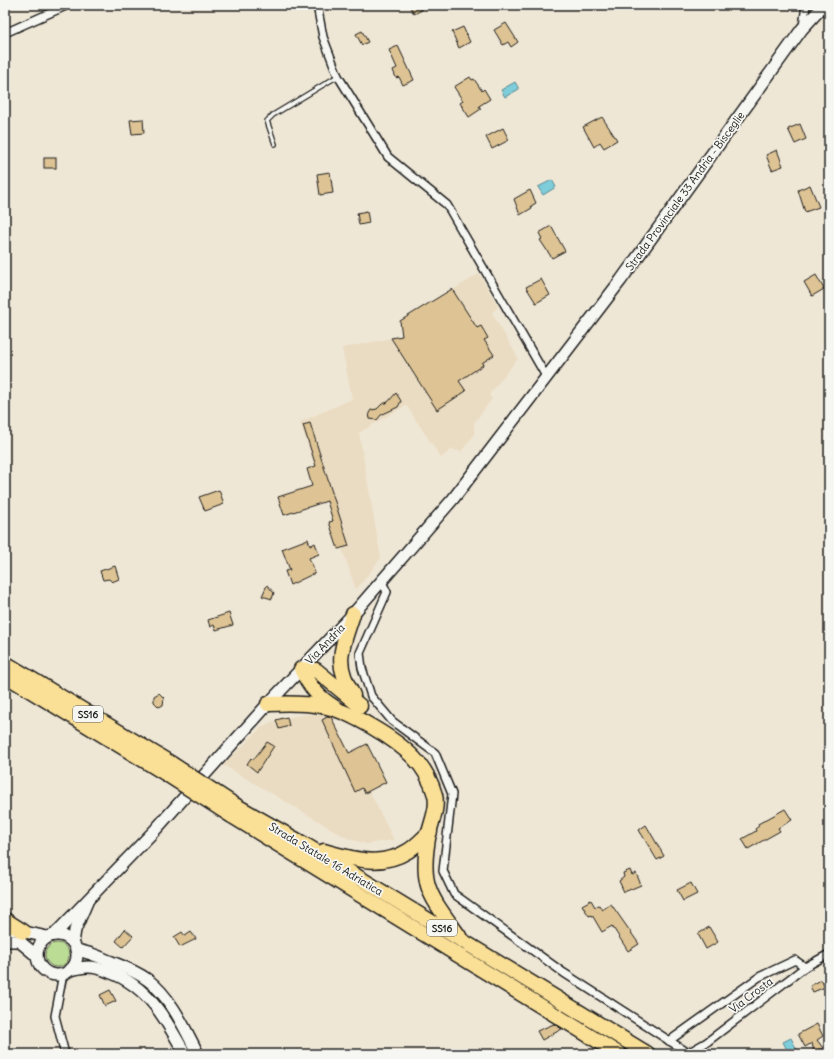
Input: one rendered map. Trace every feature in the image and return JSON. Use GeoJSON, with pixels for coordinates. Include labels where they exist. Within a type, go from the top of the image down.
{"type":"FeatureCollection","features":[{"type":"Feature","properties":{"kind":"highway"},"geometry":{"type":"LineString","coordinates":[[353,614],[340,654],[344,680],[355,711]]}},
{"type":"Feature","properties":{"kind":"highway","name":"Strada Statale 16 Adriatica"},"geometry":{"type":"LineString","coordinates":[[5,663],[170,770],[619,1054]]}},
{"type":"Feature","properties":{"kind":"highway","name":"SS16"},"geometry":{"type":"LineString","coordinates":[[355,711],[323,700],[308,685],[301,669],[316,670],[355,711],[414,758],[429,777],[435,796],[435,810],[424,864],[426,882],[433,900],[462,941]]}},
{"type":"Feature","properties":{"kind":"highway","name":"Strada Statale 16 Adriatica"},"geometry":{"type":"LineString","coordinates":[[5,675],[170,770]]}},
{"type":"Feature","properties":{"kind":"highway","name":"SS16"},"geometry":{"type":"LineString","coordinates":[[5,681],[48,701]]}},
{"type":"Feature","properties":{"kind":"highway","name":"SS16"},"geometry":{"type":"LineString","coordinates":[[268,704],[288,703],[324,706],[355,711]]}},
{"type":"Feature","properties":{"kind":"highway","name":"Strada Statale 16 Adriatica"},"geometry":{"type":"LineString","coordinates":[[234,810],[307,846],[648,1054]]}},
{"type":"Feature","properties":{"kind":"highway","name":"SS16"},"geometry":{"type":"LineString","coordinates":[[307,846],[360,861],[384,860],[408,851],[430,832]]}},
{"type":"Feature","properties":{"kind":"highway"},"geometry":{"type":"LineString","coordinates":[[5,920],[24,932]]}},
{"type":"Feature","properties":{"kind":"main road","name":"Strada Provinciale 33 Andria - Bisceglie"},"geometry":{"type":"LineString","coordinates":[[546,378],[621,280],[802,30],[824,5]]}},
{"type":"Feature","properties":{"kind":"main road","name":"Via Andria"},"geometry":{"type":"LineString","coordinates":[[37,956],[39,945],[50,936],[156,829],[268,704],[382,582],[453,499],[546,378]]}},
{"type":"Feature","properties":{"kind":"main road","name":"Via Andria"},"geometry":{"type":"LineString","coordinates":[[66,972],[76,961],[75,930],[88,898]]}},
{"type":"Feature","properties":{"kind":"main road"},"geometry":{"type":"LineString","coordinates":[[5,930],[50,936],[64,936],[75,946],[121,966],[148,980],[158,990],[178,1018],[198,1054]]}},
{"type":"Feature","properties":{"kind":"main road"},"geometry":{"type":"LineString","coordinates":[[5,941],[19,941],[37,956],[41,967],[46,971],[57,975],[88,967],[97,968],[114,974],[140,988],[162,1013],[185,1054]]}},
{"type":"Feature","properties":{"kind":"street"},"geometry":{"type":"LineString","coordinates":[[5,33],[68,5]]}},
{"type":"Feature","properties":{"kind":"street"},"geometry":{"type":"LineString","coordinates":[[317,5],[323,37],[338,76],[388,157],[447,205],[546,378]]}},
{"type":"Feature","properties":{"kind":"street"},"geometry":{"type":"LineString","coordinates":[[802,30],[806,5]]}},
{"type":"Feature","properties":{"kind":"street"},"geometry":{"type":"LineString","coordinates":[[382,582],[387,592],[360,653],[362,668],[371,696],[392,721],[436,753],[452,794],[442,871],[454,894],[564,973],[690,1054]]}},
{"type":"Feature","properties":{"kind":"street","name":"Via Crosta"},"geometry":{"type":"LineString","coordinates":[[686,1054],[707,1042],[805,967],[829,954]]}},
{"type":"Feature","properties":{"kind":"street"},"geometry":{"type":"LineString","coordinates":[[669,1041],[759,977],[795,960],[805,967]]}},
{"type":"Feature","properties":{"kind":"street"},"geometry":{"type":"LineString","coordinates":[[64,1054],[55,1016],[66,972]]}},
{"type":"Feature","properties":{"kind":"lane"},"geometry":{"type":"LineString","coordinates":[[275,144],[267,121],[273,115],[338,76]]}},
{"type":"Feature","properties":{"kind":"shaded area"},"geometry":{"type":"Polygon","coordinates":[[[479,274],[498,306],[492,313],[518,358],[489,395],[492,399],[474,423],[474,435],[461,452],[452,449],[441,458],[406,405],[359,433],[381,558],[356,590],[300,422],[352,399],[342,348],[402,336],[400,321],[479,274]]]}},
{"type":"Feature","properties":{"kind":"shaded area"},"geometry":{"type":"Polygon","coordinates":[[[306,714],[331,715],[394,840],[366,844],[347,838],[223,765],[263,726],[276,720],[306,714]]]}},
{"type":"Feature","properties":{"kind":"green space"},"geometry":{"type":"Polygon","coordinates":[[[57,943],[66,946],[69,955],[66,964],[57,967],[48,964],[45,955],[48,946],[57,943]]]}},
{"type":"Feature","properties":{"kind":"water"},"geometry":{"type":"Polygon","coordinates":[[[515,82],[519,89],[505,97],[501,90],[515,82]]]}},
{"type":"Feature","properties":{"kind":"water"},"geometry":{"type":"Polygon","coordinates":[[[552,180],[556,187],[543,195],[538,187],[552,180]]]}},
{"type":"Feature","properties":{"kind":"water"},"geometry":{"type":"Polygon","coordinates":[[[791,1038],[799,1054],[789,1054],[783,1042],[791,1038]]]}},
{"type":"Feature","properties":{"kind":"building"},"geometry":{"type":"Polygon","coordinates":[[[409,5],[419,5],[422,10],[414,14],[409,5]]]}},
{"type":"Feature","properties":{"kind":"building"},"geometry":{"type":"Polygon","coordinates":[[[506,23],[518,42],[511,47],[508,42],[503,45],[494,30],[506,23]]]}},
{"type":"Feature","properties":{"kind":"building"},"geometry":{"type":"Polygon","coordinates":[[[463,27],[470,42],[459,48],[452,32],[463,27]]]}},
{"type":"Feature","properties":{"kind":"building"},"geometry":{"type":"Polygon","coordinates":[[[362,31],[368,42],[362,45],[356,34],[362,31]]]}},
{"type":"Feature","properties":{"kind":"building"},"geometry":{"type":"Polygon","coordinates":[[[398,46],[414,80],[403,85],[399,77],[396,78],[393,70],[397,68],[389,50],[398,46]]]}},
{"type":"Feature","properties":{"kind":"building"},"geometry":{"type":"Polygon","coordinates":[[[470,77],[472,80],[474,79],[482,91],[484,89],[490,99],[479,106],[481,109],[469,117],[460,103],[463,101],[454,87],[470,77]]]}},
{"type":"Feature","properties":{"kind":"building"},"geometry":{"type":"Polygon","coordinates":[[[602,117],[617,140],[604,148],[600,142],[594,147],[583,127],[602,117]]]}},
{"type":"Feature","properties":{"kind":"building"},"geometry":{"type":"Polygon","coordinates":[[[143,119],[144,133],[132,134],[130,120],[143,119]]]}},
{"type":"Feature","properties":{"kind":"building"},"geometry":{"type":"Polygon","coordinates":[[[800,124],[806,139],[795,144],[788,129],[800,124]]]}},
{"type":"Feature","properties":{"kind":"building"},"geometry":{"type":"Polygon","coordinates":[[[503,128],[509,140],[492,149],[486,137],[503,128]]]}},
{"type":"Feature","properties":{"kind":"building"},"geometry":{"type":"Polygon","coordinates":[[[777,150],[783,166],[772,170],[766,155],[777,150]]]}},
{"type":"Feature","properties":{"kind":"building"},"geometry":{"type":"Polygon","coordinates":[[[44,158],[56,158],[56,168],[44,168],[44,158]]]}},
{"type":"Feature","properties":{"kind":"building"},"geometry":{"type":"Polygon","coordinates":[[[330,172],[333,193],[320,195],[317,174],[330,172]]]}},
{"type":"Feature","properties":{"kind":"building"},"geometry":{"type":"Polygon","coordinates":[[[810,185],[819,207],[805,212],[798,190],[810,185]]]}},
{"type":"Feature","properties":{"kind":"building"},"geometry":{"type":"Polygon","coordinates":[[[530,190],[536,203],[531,206],[532,208],[520,215],[514,199],[530,190]]]}},
{"type":"Feature","properties":{"kind":"building"},"geometry":{"type":"Polygon","coordinates":[[[367,211],[369,223],[359,225],[357,213],[367,211]]]}},
{"type":"Feature","properties":{"kind":"building"},"geometry":{"type":"Polygon","coordinates":[[[551,226],[565,251],[552,258],[540,240],[542,239],[539,233],[551,226]]]}},
{"type":"Feature","properties":{"kind":"building"},"geometry":{"type":"Polygon","coordinates":[[[816,275],[824,289],[812,296],[804,282],[816,275]]]}},
{"type":"Feature","properties":{"kind":"building"},"geometry":{"type":"Polygon","coordinates":[[[541,279],[550,295],[536,303],[526,287],[541,279]]]}},
{"type":"Feature","properties":{"kind":"building"},"geometry":{"type":"Polygon","coordinates":[[[452,289],[477,328],[481,326],[488,338],[484,340],[494,355],[482,363],[483,365],[459,381],[466,391],[437,410],[391,338],[402,336],[400,321],[452,289]]]}},
{"type":"Feature","properties":{"kind":"building"},"geometry":{"type":"Polygon","coordinates":[[[396,393],[401,401],[398,407],[381,415],[377,420],[370,419],[369,413],[371,410],[377,409],[382,404],[388,402],[396,393]]]}},
{"type":"Feature","properties":{"kind":"building"},"geometry":{"type":"Polygon","coordinates":[[[310,423],[349,546],[338,549],[329,522],[333,521],[327,501],[284,515],[278,497],[312,486],[307,469],[316,466],[303,425],[310,423]]]}},
{"type":"Feature","properties":{"kind":"building"},"geometry":{"type":"Polygon","coordinates":[[[219,490],[224,504],[205,511],[199,497],[219,490]]]}},
{"type":"Feature","properties":{"kind":"building"},"geometry":{"type":"Polygon","coordinates":[[[308,539],[310,546],[315,543],[319,554],[309,558],[315,573],[290,585],[285,571],[290,570],[282,549],[308,539]]]}},
{"type":"Feature","properties":{"kind":"building"},"geometry":{"type":"Polygon","coordinates":[[[115,566],[119,579],[112,582],[109,579],[103,580],[100,571],[115,566]]]}},
{"type":"Feature","properties":{"kind":"building"},"geometry":{"type":"Polygon","coordinates":[[[267,585],[274,593],[272,599],[262,596],[267,585]]]}},
{"type":"Feature","properties":{"kind":"building"},"geometry":{"type":"Polygon","coordinates":[[[229,613],[233,625],[216,630],[214,625],[210,627],[208,620],[229,613]]]}},
{"type":"Feature","properties":{"kind":"building"},"geometry":{"type":"Polygon","coordinates":[[[159,693],[164,698],[163,705],[159,707],[154,702],[154,696],[159,693]]]}},
{"type":"Feature","properties":{"kind":"building"},"geometry":{"type":"Polygon","coordinates":[[[329,716],[331,717],[349,753],[367,744],[386,782],[365,793],[362,788],[355,792],[322,720],[329,716]]]}},
{"type":"Feature","properties":{"kind":"building"},"geometry":{"type":"Polygon","coordinates":[[[287,717],[289,726],[279,729],[276,720],[287,717]]]}},
{"type":"Feature","properties":{"kind":"building"},"geometry":{"type":"Polygon","coordinates":[[[267,742],[274,746],[257,772],[247,764],[251,758],[253,760],[267,742]]]}},
{"type":"Feature","properties":{"kind":"building"},"geometry":{"type":"Polygon","coordinates":[[[785,809],[792,820],[778,828],[780,831],[748,849],[742,839],[756,831],[755,829],[759,826],[758,824],[785,809]]]}},
{"type":"Feature","properties":{"kind":"building"},"geometry":{"type":"Polygon","coordinates":[[[646,825],[664,856],[657,860],[639,830],[646,825]]]}},
{"type":"Feature","properties":{"kind":"building"},"geometry":{"type":"Polygon","coordinates":[[[630,870],[632,875],[636,873],[641,885],[624,892],[619,881],[624,877],[623,873],[630,870]]]}},
{"type":"Feature","properties":{"kind":"building"},"geometry":{"type":"Polygon","coordinates":[[[691,883],[697,894],[683,901],[677,890],[691,883]]]}},
{"type":"Feature","properties":{"kind":"building"},"geometry":{"type":"Polygon","coordinates":[[[591,900],[595,907],[599,905],[602,910],[611,904],[639,944],[628,951],[612,926],[602,932],[592,915],[589,916],[582,905],[591,900]]]}},
{"type":"Feature","properties":{"kind":"building"},"geometry":{"type":"Polygon","coordinates":[[[709,927],[718,942],[706,949],[698,934],[709,927]]]}},
{"type":"Feature","properties":{"kind":"building"},"geometry":{"type":"Polygon","coordinates":[[[125,929],[133,936],[123,947],[116,941],[125,929]]]}},
{"type":"Feature","properties":{"kind":"building"},"geometry":{"type":"Polygon","coordinates":[[[182,932],[185,936],[191,932],[196,939],[180,947],[174,937],[182,932]]]}},
{"type":"Feature","properties":{"kind":"building"},"geometry":{"type":"Polygon","coordinates":[[[821,980],[825,987],[813,992],[810,986],[821,980]]]}},
{"type":"Feature","properties":{"kind":"building"},"geometry":{"type":"Polygon","coordinates":[[[110,990],[116,1001],[105,1006],[100,995],[110,990]]]}},
{"type":"Feature","properties":{"kind":"building"},"geometry":{"type":"Polygon","coordinates":[[[554,1024],[562,1029],[542,1040],[537,1031],[554,1024]]]}},
{"type":"Feature","properties":{"kind":"building"},"geometry":{"type":"Polygon","coordinates":[[[817,1024],[823,1036],[817,1040],[823,1048],[814,1052],[812,1043],[805,1047],[798,1034],[817,1024]]]}}]}
